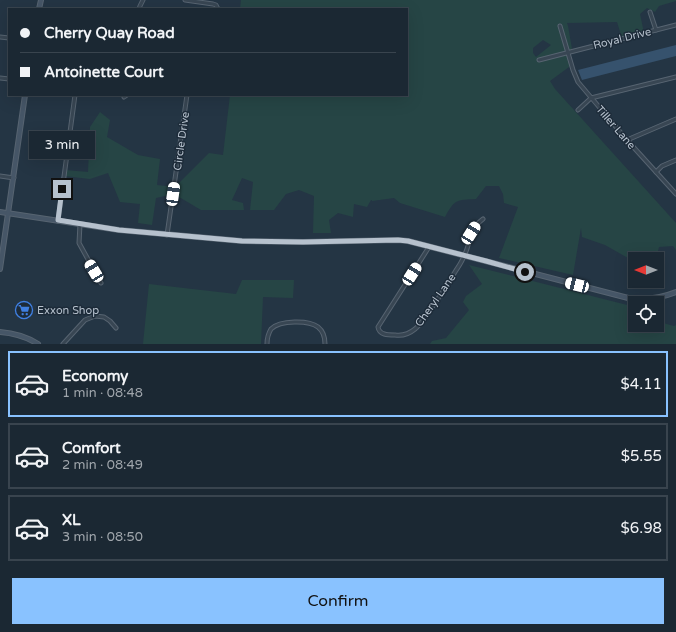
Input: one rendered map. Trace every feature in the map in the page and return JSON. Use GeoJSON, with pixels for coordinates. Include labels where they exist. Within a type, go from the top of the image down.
{"type":"FeatureCollection","features":[{"type":"Feature","properties":{"kind":"street"},"geometry":{"type":"LineString","coordinates":[[185,0],[213,4],[216,5],[218,8]]}},
{"type":"Feature","properties":{"kind":"street"},"geometry":{"type":"LineString","coordinates":[[650,12],[656,30]]}},
{"type":"Feature","properties":{"kind":"street","name":"Royal Drive"},"geometry":{"type":"LineString","coordinates":[[568,52],[676,25]]}},
{"type":"Feature","properties":{"kind":"street","name":"Tiller Lane"},"geometry":{"type":"LineString","coordinates":[[560,26],[578,82],[627,140],[676,194]]}},
{"type":"Feature","properties":{"kind":"street"},"geometry":{"type":"LineString","coordinates":[[539,60],[568,52]]}},
{"type":"Feature","properties":{"kind":"street"},"geometry":{"type":"LineString","coordinates":[[578,110],[591,98],[676,77]]}},
{"type":"Feature","properties":{"kind":"street"},"geometry":{"type":"LineString","coordinates":[[0,270],[2,246],[9,213],[25,96]]}},
{"type":"Feature","properties":{"kind":"street"},"geometry":{"type":"LineString","coordinates":[[58,220],[75,96]]}},
{"type":"Feature","properties":{"kind":"street","name":"Circle Drive"},"geometry":{"type":"LineString","coordinates":[[167,235],[186,96]]}},
{"type":"Feature","properties":{"kind":"street"},"geometry":{"type":"LineString","coordinates":[[627,140],[676,120]]}},
{"type":"Feature","properties":{"kind":"street"},"geometry":{"type":"LineString","coordinates":[[656,172],[662,166],[676,160]]}},
{"type":"Feature","properties":{"kind":"street"},"geometry":{"type":"LineString","coordinates":[[0,176],[14,178]]}},
{"type":"Feature","properties":{"kind":"street"},"geometry":{"type":"LineString","coordinates":[[0,212],[119,230],[257,242],[408,241],[642,300],[656,299],[676,292]]}},
{"type":"Feature","properties":{"kind":"street"},"geometry":{"type":"LineString","coordinates":[[465,256],[471,233],[476,224],[483,220]]}},
{"type":"Feature","properties":{"kind":"street"},"geometry":{"type":"LineString","coordinates":[[80,224],[79,239],[81,247],[101,283]]}},
{"type":"Feature","properties":{"kind":"street","name":"Cheryl Lane"},"geometry":{"type":"LineString","coordinates":[[429,247],[378,327],[380,333],[397,336],[414,330],[439,298],[465,256]]}},
{"type":"Feature","properties":{"kind":"street"},"geometry":{"type":"LineString","coordinates":[[63,344],[85,320],[95,316],[104,317],[110,320],[116,328]]}},
{"type":"Feature","properties":{"kind":"street"},"geometry":{"type":"LineString","coordinates":[[267,344],[270,330],[280,323],[286,322],[313,324],[322,331],[325,344]]}},
{"type":"Feature","properties":{"kind":"street"},"geometry":{"type":"LineString","coordinates":[[0,332],[16,334],[38,344]]}},
{"type":"Feature","properties":{"kind":"green space"},"geometry":{"type":"Polygon","coordinates":[[[241,0],[676,0],[659,6],[655,12],[647,8],[640,14],[644,33],[622,38],[617,22],[567,23],[572,49],[569,67],[550,81],[555,89],[676,223],[676,250],[673,246],[659,247],[658,252],[628,252],[628,258],[605,245],[582,237],[581,228],[573,275],[499,258],[518,207],[504,203],[503,194],[499,186],[486,186],[476,199],[460,200],[451,207],[445,217],[400,203],[394,198],[371,200],[367,207],[354,204],[353,217],[338,213],[329,220],[331,233],[313,233],[314,196],[299,190],[286,194],[274,210],[250,210],[253,182],[242,178],[232,200],[243,203],[244,210],[201,210],[174,194],[156,198],[152,225],[138,223],[140,204],[120,202],[108,173],[90,179],[64,176],[65,170],[88,172],[90,127],[100,112],[110,120],[107,137],[138,155],[160,159],[157,185],[175,187],[209,153],[223,155],[230,96],[408,96],[408,8],[240,8],[241,0]],[[543,40],[533,48],[533,53],[536,57],[551,45],[543,40]]]}},
{"type":"Feature","properties":{"kind":"green space"},"geometry":{"type":"Polygon","coordinates":[[[469,265],[628,305],[628,332],[664,332],[664,323],[674,326],[676,325],[676,344],[430,344],[432,341],[446,338],[469,310],[463,302],[466,296],[482,284],[469,265]]]}},
{"type":"Feature","properties":{"kind":"green space"},"geometry":{"type":"Polygon","coordinates":[[[242,280],[294,280],[293,298],[263,297],[261,344],[143,344],[149,284],[236,294],[242,280]]]}},
{"type":"Feature","properties":{"kind":"water"},"geometry":{"type":"Polygon","coordinates":[[[676,45],[676,56],[582,80],[578,70],[676,45]]]}},
{"type":"Feature","properties":{"kind":"place","name":"Exxon Shop"},"geometry":{"type":"Point","coordinates":[24,310]}},
{"type":"Feature","properties":{"kind":"route"},"geometry":{"type":"LineString","coordinates":[[62,189],[58,220],[119,230],[242,241],[408,241],[525,272]]}}]}
